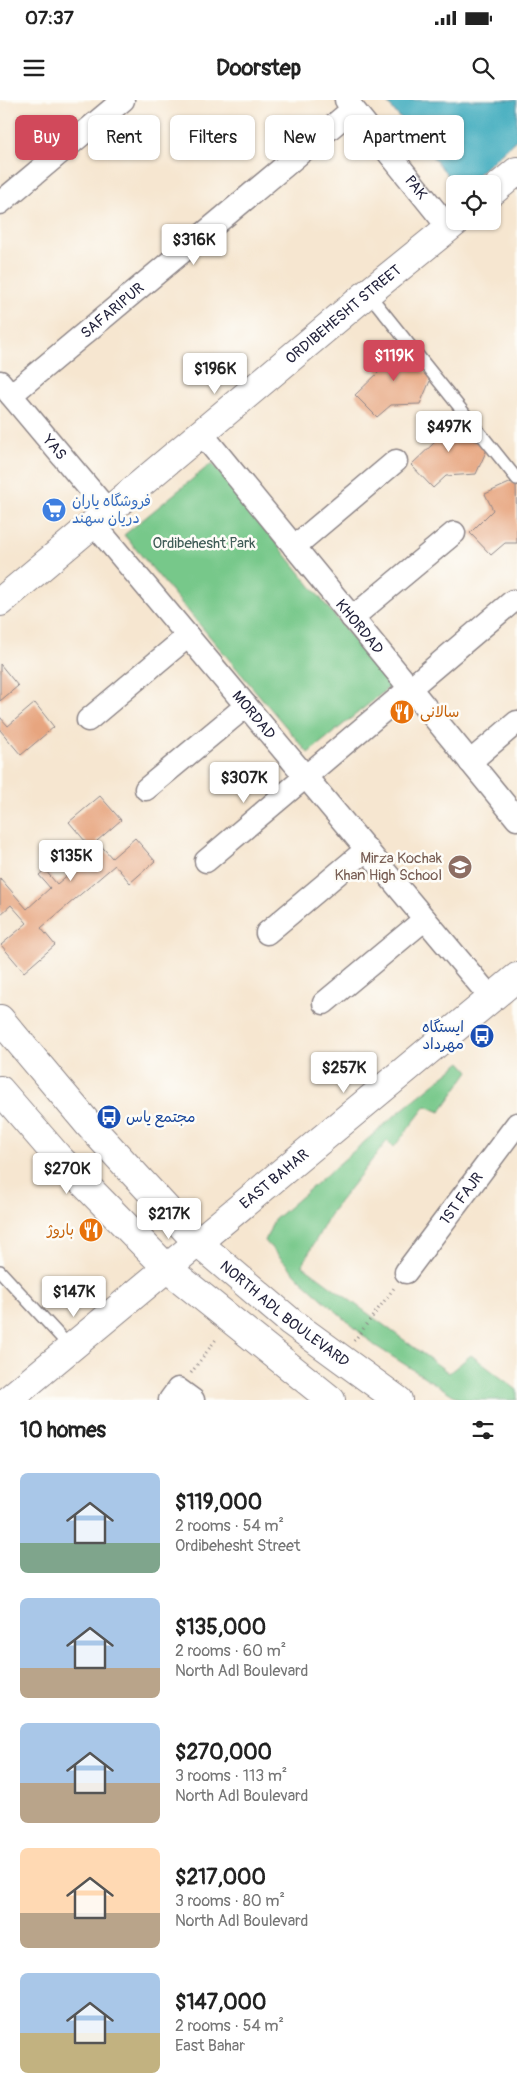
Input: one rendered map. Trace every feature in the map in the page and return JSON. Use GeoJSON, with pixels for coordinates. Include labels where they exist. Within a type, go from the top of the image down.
{"type":"FeatureCollection","features":[{"type":"Feature","properties":{"kind":"street"},"geometry":{"type":"LineString","coordinates":[[0,203],[123,100]]}},
{"type":"Feature","properties":{"kind":"street","name":"PAK"},"geometry":{"type":"LineString","coordinates":[[349,105],[446,217]]}},
{"type":"Feature","properties":{"kind":"street","name":"SAFARIPUR"},"geometry":{"type":"LineString","coordinates":[[6,388],[349,105]]}},
{"type":"Feature","properties":{"kind":"street"},"geometry":{"type":"LineString","coordinates":[[501,184],[517,171]]}},
{"type":"Feature","properties":{"kind":"street","name":"ORDIBEHESHT STREET"},"geometry":{"type":"LineString","coordinates":[[0,602],[368,293],[447,230]]}},
{"type":"Feature","properties":{"kind":"street","name":"YAS"},"geometry":{"type":"LineString","coordinates":[[6,388],[101,518]]}},
{"type":"Feature","properties":{"kind":"street","name":"KHORDAD"},"geometry":{"type":"LineString","coordinates":[[202,434],[517,819]]}},
{"type":"Feature","properties":{"kind":"street"},"geometry":{"type":"LineString","coordinates":[[294,546],[396,461]]}},
{"type":"Feature","properties":{"kind":"street","name":"MORDAD"},"geometry":{"type":"LineString","coordinates":[[101,518],[188,636],[491,998]]}},
{"type":"Feature","properties":{"kind":"street"},"geometry":{"type":"LineString","coordinates":[[352,618],[454,534]]}},
{"type":"Feature","properties":{"kind":"street"},"geometry":{"type":"LineString","coordinates":[[206,861],[513,601]]}},
{"type":"Feature","properties":{"kind":"street"},"geometry":{"type":"LineString","coordinates":[[88,720],[188,636]]}},
{"type":"Feature","properties":{"kind":"street"},"geometry":{"type":"LineString","coordinates":[[146,789],[246,706]]}},
{"type":"Feature","properties":{"kind":"street"},"geometry":{"type":"LineString","coordinates":[[470,762],[517,722]]}},
{"type":"Feature","properties":{"kind":"street"},"geometry":{"type":"LineString","coordinates":[[267,933],[367,849]]}},
{"type":"Feature","properties":{"kind":"street"},"geometry":{"type":"LineString","coordinates":[[324,1003],[425,919]]}},
{"type":"Feature","properties":{"kind":"street","name":"EAST BAHAR"},"geometry":{"type":"LineString","coordinates":[[8,1400],[168,1269],[517,977]]}},
{"type":"Feature","properties":{"kind":"street","name":"NORTH ADL BOULEVARD"},"geometry":{"type":"LineString","coordinates":[[0,1019],[89,1125],[198,1243],[291,1322],[398,1400]]}},
{"type":"Feature","properties":{"kind":"street"},"geometry":{"type":"LineString","coordinates":[[0,1090],[58,1156],[168,1269],[230,1321],[332,1400]]}},
{"type":"Feature","properties":{"kind":"street","name":"1ST FAJR"},"geometry":{"type":"LineString","coordinates":[[406,1272],[517,1124]]}},
{"type":"Feature","properties":{"kind":"lane"},"geometry":{"type":"LineString","coordinates":[[368,293],[517,479]]}},
{"type":"Feature","properties":{"kind":"lane"},"geometry":{"type":"LineString","coordinates":[[0,1271],[71,1348]]}},
{"type":"Feature","properties":{"kind":"path"},"geometry":{"type":"LineString","coordinates":[[340,1359],[406,1272]]}},
{"type":"Feature","properties":{"kind":"path"},"geometry":{"type":"LineString","coordinates":[[181,1396],[230,1321]]}},
{"type":"Feature","properties":{"kind":"green space","name":"Ordibehesht Park"},"geometry":{"type":"Polygon","coordinates":[[[212,463],[391,686],[308,753],[124,535],[212,463]]]}},
{"type":"Feature","properties":{"kind":"green space"},"geometry":{"type":"Polygon","coordinates":[[[461,1062],[469,1071],[440,1112],[426,1106],[394,1147],[387,1141],[332,1211],[302,1265],[449,1373],[471,1355],[517,1390],[517,1400],[461,1400],[374,1345],[301,1280],[265,1241],[274,1220],[399,1112],[461,1062]]]}},
{"type":"Feature","properties":{"kind":"water"},"geometry":{"type":"Polygon","coordinates":[[[385,100],[517,100],[517,139],[477,175],[448,175],[435,160],[464,160],[464,115],[398,115],[385,100]]]}},
{"type":"Feature","properties":{"kind":"building"},"geometry":{"type":"Polygon","coordinates":[[[402,342],[405,366],[433,374],[420,404],[391,405],[377,417],[355,395],[378,373],[371,356],[402,342]]]}},
{"type":"Feature","properties":{"kind":"building"},"geometry":{"type":"Polygon","coordinates":[[[457,413],[461,436],[489,445],[476,474],[446,476],[433,488],[411,465],[434,443],[426,426],[457,413]]]}},
{"type":"Feature","properties":{"kind":"building"},"geometry":{"type":"Polygon","coordinates":[[[516,480],[517,543],[505,543],[491,555],[470,533],[493,510],[485,494],[516,480]]]}},
{"type":"Feature","properties":{"kind":"building"},"geometry":{"type":"Polygon","coordinates":[[[0,664],[18,686],[0,701],[0,664]]]}},
{"type":"Feature","properties":{"kind":"building"},"geometry":{"type":"Polygon","coordinates":[[[35,703],[54,727],[21,755],[0,730],[0,717],[8,726],[35,703]]]}},
{"type":"Feature","properties":{"kind":"building"},"geometry":{"type":"Polygon","coordinates":[[[100,796],[121,820],[97,841],[112,858],[135,838],[155,861],[130,883],[115,865],[41,928],[55,945],[24,972],[1,945],[27,923],[11,905],[0,915],[0,878],[27,909],[50,888],[39,875],[45,870],[57,884],[70,873],[57,858],[67,849],[77,860],[91,848],[69,822],[100,796]]]}},
{"type":"Feature","properties":{"kind":"place","name":"فروشگاه یاران دریان سهند"},"geometry":{"type":"Point","coordinates":[54,510]}},
{"type":"Feature","properties":{"kind":"place","name":"سالانی"},"geometry":{"type":"Point","coordinates":[402,712]}},
{"type":"Feature","properties":{"kind":"place","name":"Mirza Kochak Khan High School"},"geometry":{"type":"Point","coordinates":[460,867]}},
{"type":"Feature","properties":{"kind":"place","name":"ایستگاه مهرداد"},"geometry":{"type":"Point","coordinates":[482,1036]}},
{"type":"Feature","properties":{"kind":"place","name":"مجتمع یاس"},"geometry":{"type":"Point","coordinates":[109,1117]}},
{"type":"Feature","properties":{"kind":"place","name":"باروژ"},"geometry":{"type":"Point","coordinates":[91,1230]}}]}
